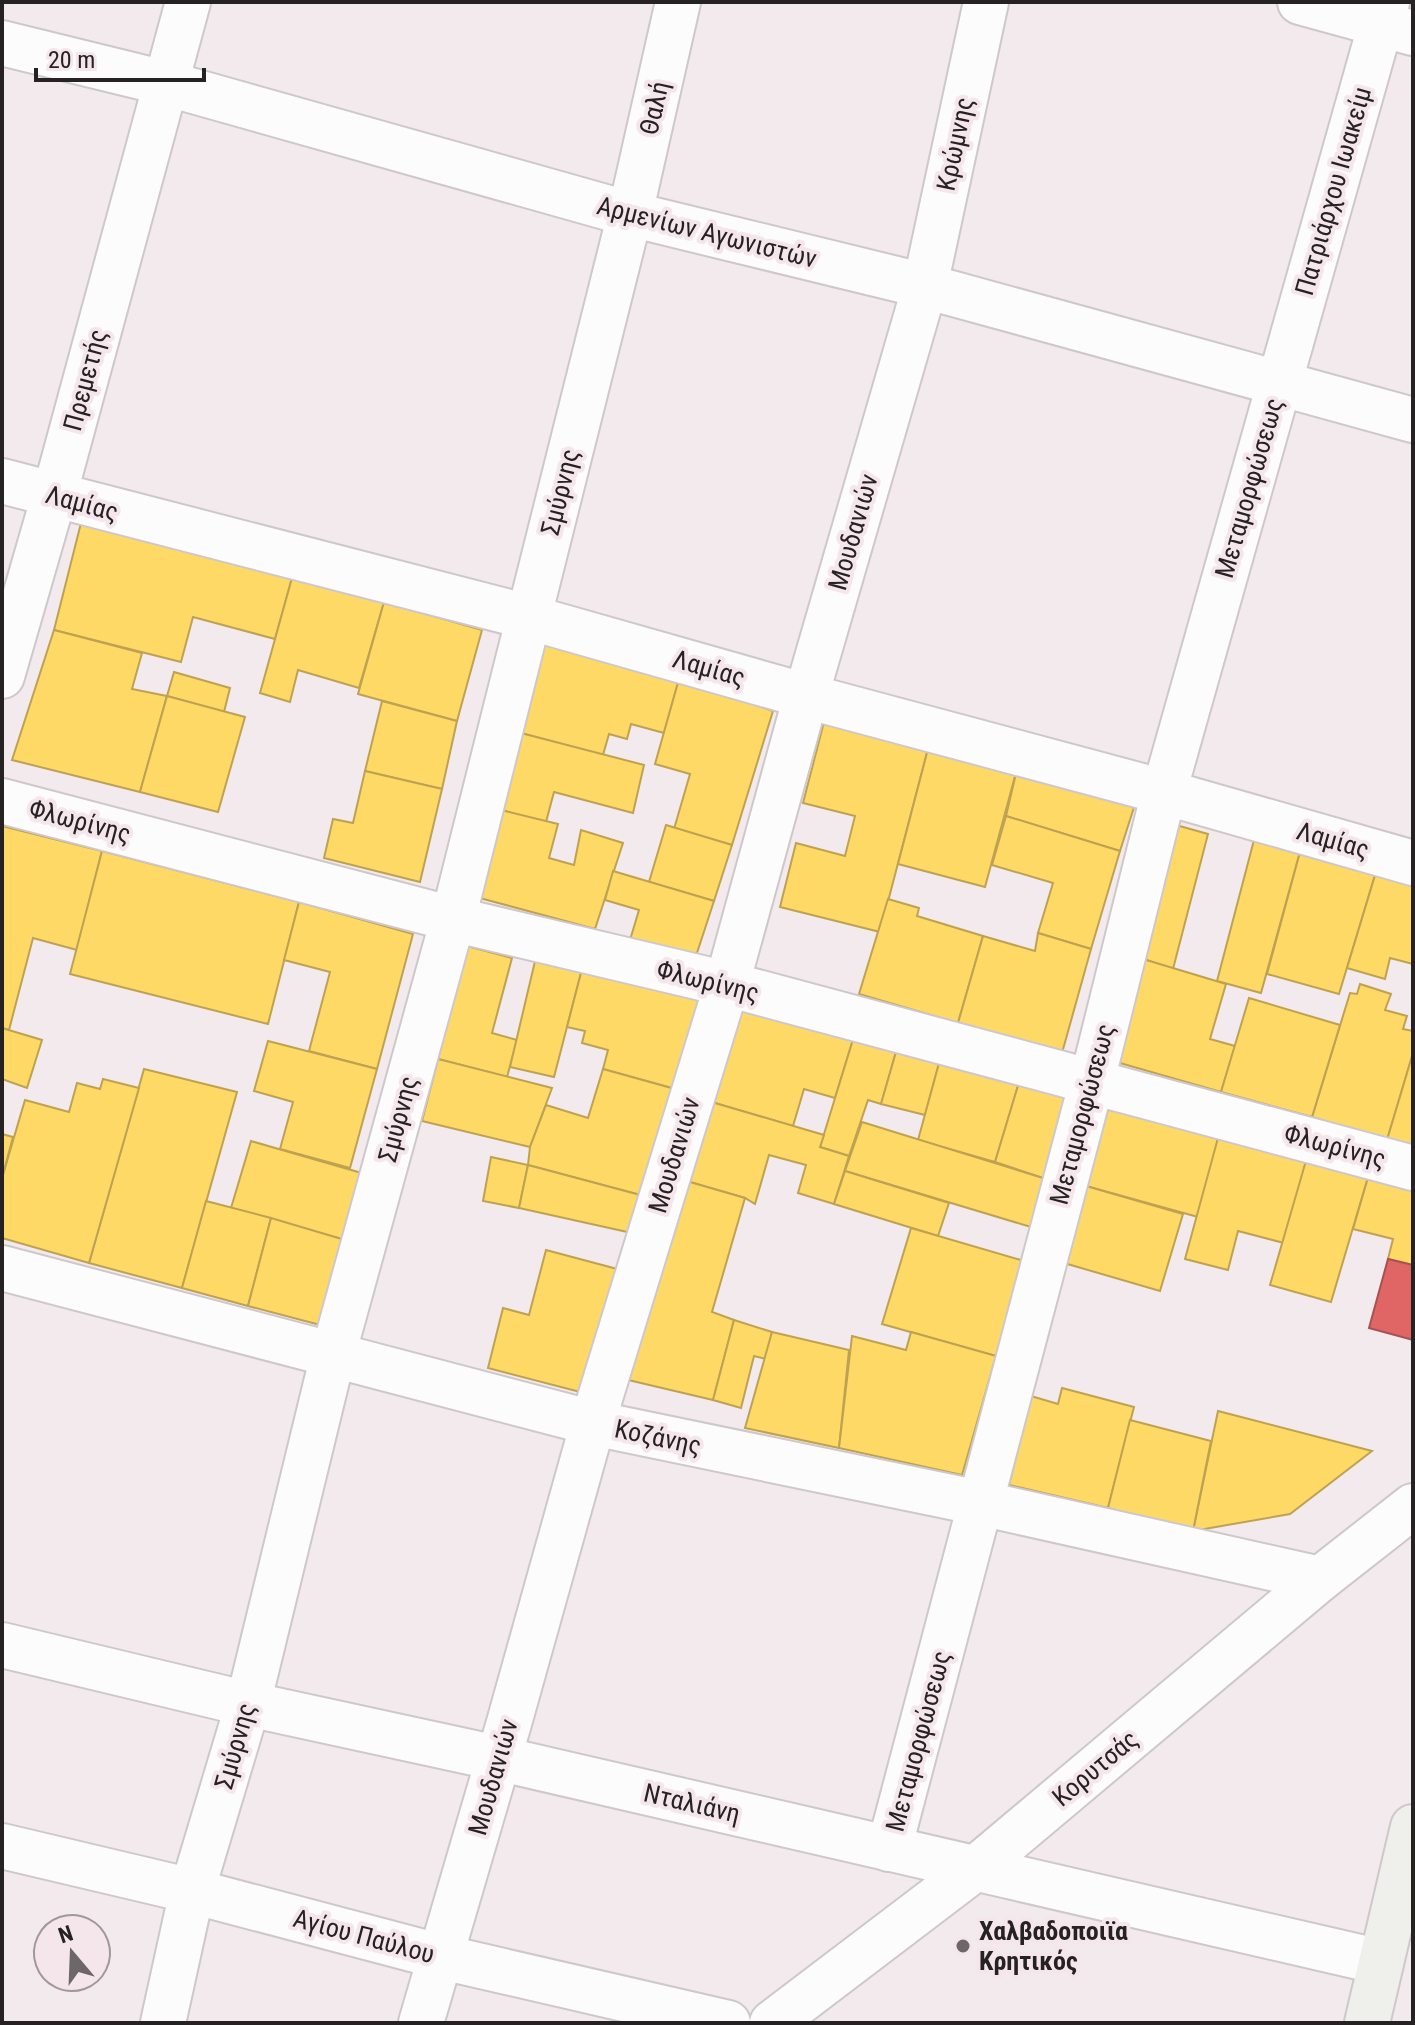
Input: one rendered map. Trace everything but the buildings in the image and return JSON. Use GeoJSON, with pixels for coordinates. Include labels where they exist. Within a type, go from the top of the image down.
{"type":"FeatureCollection","features":[{"type":"Feature","properties":{"kind":"main road"},"geometry":{"type":"LineString","coordinates":[[1367,2023],[1413,1827]]}},
{"type":"Feature","properties":{"kind":"street","name":"Πρεμετής"},"geometry":{"type":"LineString","coordinates":[[2,676],[188,2]]}},
{"type":"Feature","properties":{"kind":"street","name":"Θαλή"},"geometry":{"type":"LineString","coordinates":[[630,214],[678,2]]}},
{"type":"Feature","properties":{"kind":"street","name":"Κρώμνης"},"geometry":{"type":"LineString","coordinates":[[925,286],[986,2]]}},
{"type":"Feature","properties":{"kind":"street"},"geometry":{"type":"LineString","coordinates":[[1300,2],[1394,20]]}},
{"type":"Feature","properties":{"kind":"street","name":"Πατριάρχου Ιωακείμ"},"geometry":{"type":"LineString","coordinates":[[1279,381],[1394,20]]}},
{"type":"Feature","properties":{"kind":"street","name":"Αρμενίων Αγωνιστών"},"geometry":{"type":"LineString","coordinates":[[2,43],[165,83],[630,214],[925,286],[1413,420]]}},
{"type":"Feature","properties":{"kind":"street","name":"Σμύρνης"},"geometry":{"type":"LineString","coordinates":[[163,2023],[192,1891],[248,1704],[333,1355],[453,919],[630,214]]}},
{"type":"Feature","properties":{"kind":"street","name":"Μουδανιών"},"geometry":{"type":"LineString","coordinates":[[421,2023],[593,1423],[727,984],[806,696],[925,286]]}},
{"type":"Feature","properties":{"kind":"street","name":"Μεταμορφώσεως"},"geometry":{"type":"LineString","coordinates":[[889,1849],[1092,1081],[1164,792],[1279,381]]}},
{"type":"Feature","properties":{"kind":"street","name":"Λαμίας"},"geometry":{"type":"LineString","coordinates":[[2,481],[528,617],[1413,863]]}},
{"type":"Feature","properties":{"kind":"street","name":"Φλωρίνης"},"geometry":{"type":"LineString","coordinates":[[2,801],[453,919],[727,984],[1413,1168]]}},
{"type":"Feature","properties":{"kind":"street","name":"Κοζάνης"},"geometry":{"type":"LineString","coordinates":[[2,1268],[593,1423],[980,1503],[1320,1579]]}},
{"type":"Feature","properties":{"kind":"street","name":"Κορυτσάς"},"geometry":{"type":"LineString","coordinates":[[772,2023],[976,1868],[1320,1579],[1413,1506]]}},
{"type":"Feature","properties":{"kind":"street","name":"Νταλιάνη"},"geometry":{"type":"LineString","coordinates":[[2,1645],[1381,1962]]}},
{"type":"Feature","properties":{"kind":"street","name":"Αγίου Παύλου"},"geometry":{"type":"LineString","coordinates":[[2,1846],[192,1891],[442,1957],[728,2023]]}},
{"type":"Feature","properties":{"kind":"place","name":"Χαλβαδοποιϊα Κρητικός"},"geometry":{"type":"Point","coordinates":[963,1946]}}]}
